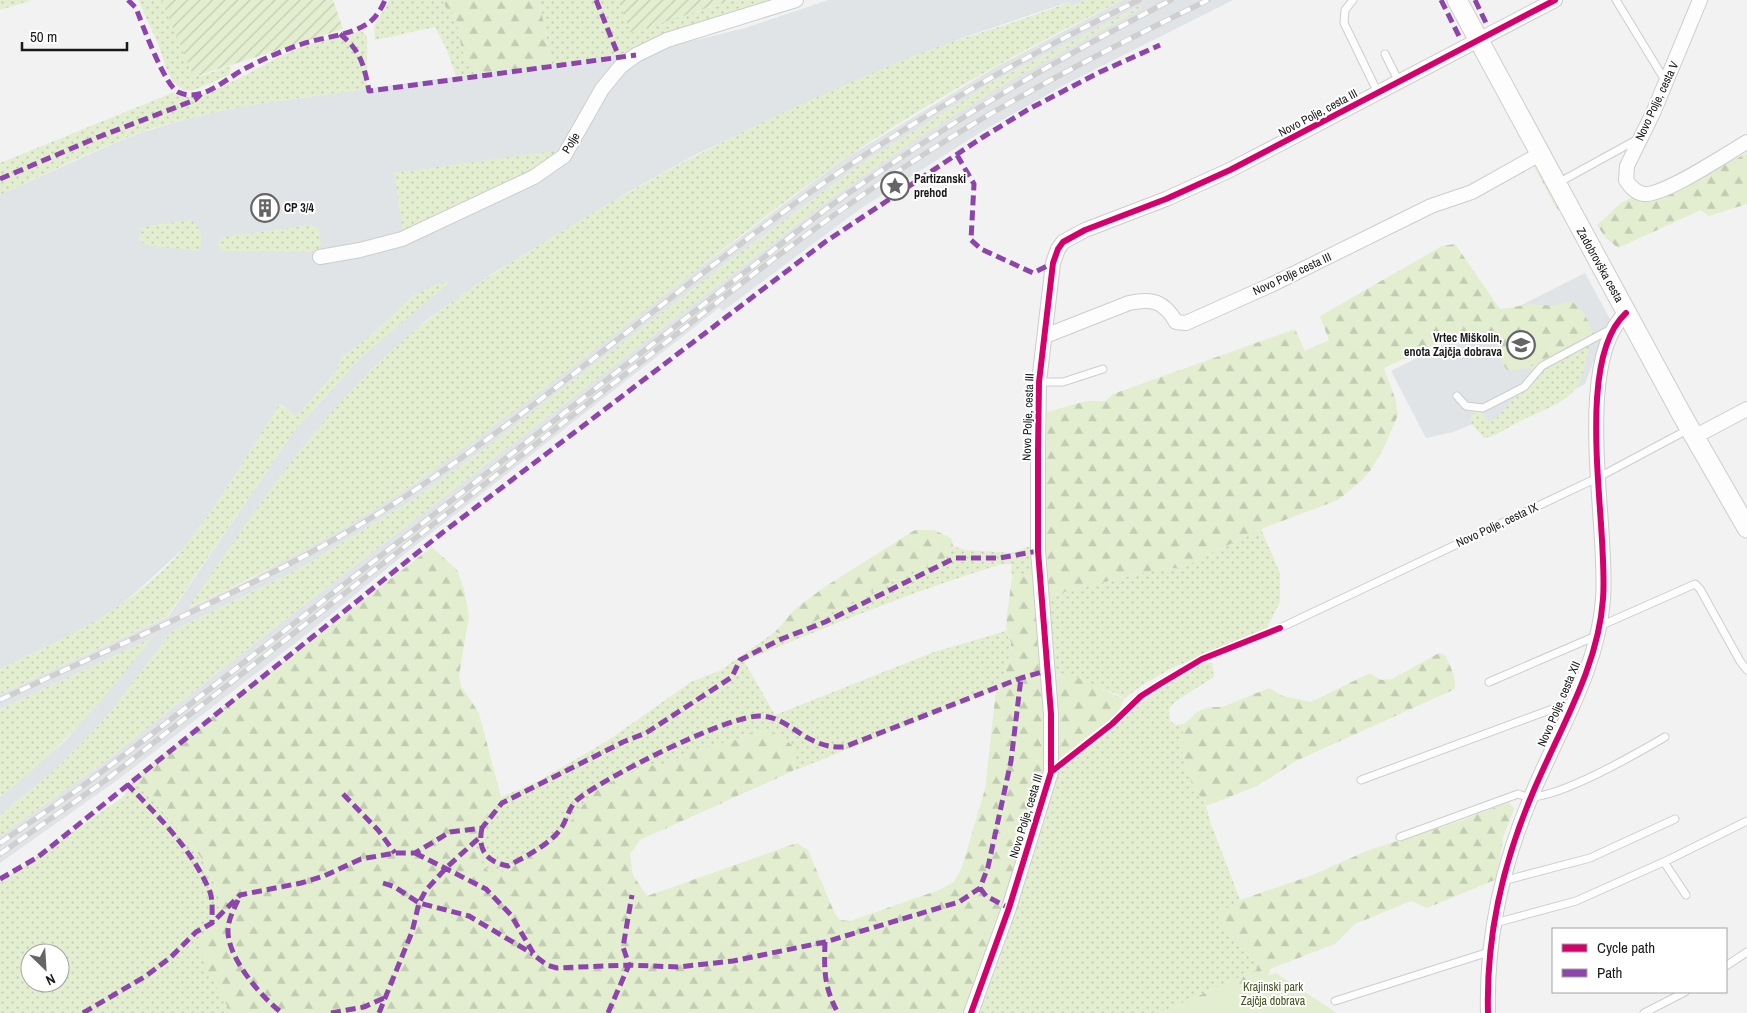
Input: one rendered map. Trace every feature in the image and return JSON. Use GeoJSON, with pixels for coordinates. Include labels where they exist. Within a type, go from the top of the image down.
{"type":"FeatureCollection","features":[{"type":"Feature","properties":{"kind":"main road","name":"Zadobrovška cesta"},"geometry":{"type":"LineString","coordinates":[[1457,0],[1626,313],[1747,528]]}},
{"type":"Feature","properties":{"kind":"street","name":"Polje"},"geometry":{"type":"LineString","coordinates":[[320,257],[360,250],[402,239],[534,176],[564,156],[602,89],[621,66],[636,55],[667,40],[796,0]]}},
{"type":"Feature","properties":{"kind":"street","name":"Novo Polje, cesta III"},"geometry":{"type":"LineString","coordinates":[[971,1013],[1009,908],[1051,772],[1051,714],[1038,551],[1039,382],[1053,263],[1058,249],[1063,242],[1085,230],[1166,199],[1230,170],[1555,0]]}},
{"type":"Feature","properties":{"kind":"street","name":"Novo Polje, cesta V"},"geometry":{"type":"LineString","coordinates":[[1700,0],[1666,83],[1625,174],[1630,186],[1638,192],[1645,194],[1677,183],[1747,142]]}},
{"type":"Feature","properties":{"kind":"street","name":"Novo Polje cesta III"},"geometry":{"type":"LineString","coordinates":[[1045,336],[1129,303],[1143,300],[1159,303],[1166,308],[1176,322],[1186,323],[1271,285],[1431,206],[1472,192],[1540,154]]}},
{"type":"Feature","properties":{"kind":"street","name":"Novo Polje, cesta XII"},"geometry":{"type":"LineString","coordinates":[[1488,1013],[1489,952],[1497,902],[1503,881],[1530,798],[1574,700],[1598,631],[1603,600],[1604,564],[1597,418],[1600,377],[1603,352],[1614,327],[1626,313]]}},
{"type":"Feature","properties":{"kind":"street"},"geometry":{"type":"LineString","coordinates":[[1692,433],[1747,409]]}},
{"type":"Feature","properties":{"kind":"lane"},"geometry":{"type":"LineString","coordinates":[[1353,0],[1345,10],[1344,23],[1378,93]]}},
{"type":"Feature","properties":{"kind":"lane"},"geometry":{"type":"LineString","coordinates":[[1616,0],[1666,83]]}},
{"type":"Feature","properties":{"kind":"lane"},"geometry":{"type":"LineString","coordinates":[[1385,54],[1399,82]]}},
{"type":"Feature","properties":{"kind":"lane"},"geometry":{"type":"LineString","coordinates":[[1556,184],[1641,138]]}},
{"type":"Feature","properties":{"kind":"lane"},"geometry":{"type":"LineString","coordinates":[[1457,396],[1466,406],[1483,408],[1524,386],[1542,366],[1614,327]]}},
{"type":"Feature","properties":{"kind":"lane"},"geometry":{"type":"LineString","coordinates":[[1039,382],[1063,382],[1102,369]]}},
{"type":"Feature","properties":{"kind":"lane","name":"Novo Polje, cesta IX"},"geometry":{"type":"LineString","coordinates":[[1280,628],[1692,433]]}},
{"type":"Feature","properties":{"kind":"lane"},"geometry":{"type":"LineString","coordinates":[[1598,631],[1695,584],[1700,589],[1740,661],[1747,670]]}},
{"type":"Feature","properties":{"kind":"lane","name":"Novo Polje, cesta XII"},"geometry":{"type":"LineString","coordinates":[[1488,682],[1598,631]]}},
{"type":"Feature","properties":{"kind":"lane","name":"Novo Polje, cesta XII"},"geometry":{"type":"LineString","coordinates":[[1360,780],[1574,700]]}},
{"type":"Feature","properties":{"kind":"lane"},"geometry":{"type":"LineString","coordinates":[[1400,836],[1518,794],[1530,798],[1549,794],[1665,737]]}},
{"type":"Feature","properties":{"kind":"lane"},"geometry":{"type":"LineString","coordinates":[[1503,881],[1590,858],[1675,820]]}},
{"type":"Feature","properties":{"kind":"lane"},"geometry":{"type":"LineString","coordinates":[[1495,923],[1576,901],[1664,862],[1747,821]]}},
{"type":"Feature","properties":{"kind":"lane"},"geometry":{"type":"LineString","coordinates":[[1664,862],[1686,895]]}},
{"type":"Feature","properties":{"kind":"lane"},"geometry":{"type":"LineString","coordinates":[[1335,1001],[1489,952]]}},
{"type":"Feature","properties":{"kind":"lane"},"geometry":{"type":"LineString","coordinates":[[1727,965],[1747,952]]}},
{"type":"Feature","properties":{"kind":"lane"},"geometry":{"type":"LineString","coordinates":[[1644,1013],[1682,993]]}},
{"type":"Feature","properties":{"kind":"shaded area"},"geometry":{"type":"Polygon","coordinates":[[[828,0],[1086,0],[1072,6],[1069,2],[965,37],[843,86],[697,154],[628,192],[495,272],[428,319],[376,365],[336,408],[232,545],[189,608],[251,579],[337,531],[417,482],[841,161],[996,67],[1123,0],[1233,0],[1066,84],[981,132],[860,209],[723,311],[719,308],[411,549],[307,634],[119,779],[0,863],[0,836],[99,766],[273,629],[823,204],[916,139],[1011,80],[1141,8],[1141,5],[991,83],[858,166],[733,258],[487,447],[411,501],[295,571],[172,631],[109,714],[81,744],[55,770],[0,815],[0,797],[65,741],[151,639],[0,709],[0,694],[168,617],[294,431],[360,358],[450,281],[414,295],[373,334],[342,357],[336,372],[296,417],[281,404],[215,506],[184,548],[135,593],[115,609],[81,630],[0,669],[0,195],[105,147],[140,133],[189,118],[248,105],[663,48],[745,28],[828,0]]]}},
{"type":"Feature","properties":{"kind":"shaded area","name":"Vrtec Miškolin, enota Zajčja dobrava"},"geometry":{"type":"Polygon","coordinates":[[[1585,273],[1610,319],[1585,384],[1491,432],[1480,421],[1453,432],[1426,438],[1391,371],[1585,273]]]}},
{"type":"Feature","properties":{"kind":"green space"},"geometry":{"type":"Polygon","coordinates":[[[0,0],[32,0],[0,10],[0,0]]]}},
{"type":"Feature","properties":{"kind":"green space"},"geometry":{"type":"Polygon","coordinates":[[[138,0],[167,0],[201,76],[231,66],[229,75],[192,91],[183,90],[173,82],[138,0]]]}},
{"type":"Feature","properties":{"kind":"green space"},"geometry":{"type":"Polygon","coordinates":[[[161,0],[333,0],[343,29],[194,77],[161,0]]]}},
{"type":"Feature","properties":{"kind":"green space"},"geometry":{"type":"Polygon","coordinates":[[[390,0],[443,0],[446,8],[455,15],[466,60],[475,74],[456,76],[446,48],[435,27],[375,40],[374,26],[390,0]]]}},
{"type":"Feature","properties":{"kind":"green space"},"geometry":{"type":"Polygon","coordinates":[[[443,0],[539,0],[552,65],[475,74],[463,53],[455,15],[446,8],[443,0]]]}},
{"type":"Feature","properties":{"kind":"green space"},"geometry":{"type":"Polygon","coordinates":[[[539,0],[659,0],[697,12],[732,0],[776,0],[655,37],[626,53],[552,65],[539,0]]]}},
{"type":"Feature","properties":{"kind":"green space"},"geometry":{"type":"Polygon","coordinates":[[[618,0],[732,0],[631,33],[618,0]]]}},
{"type":"Feature","properties":{"kind":"green space"},"geometry":{"type":"Polygon","coordinates":[[[1086,0],[1123,0],[978,76],[874,139],[815,179],[535,396],[419,480],[336,533],[188,608],[276,482],[350,391],[419,327],[464,294],[559,233],[645,183],[777,115],[913,56],[1069,2],[1072,6],[1086,0]]]}},
{"type":"Feature","properties":{"kind":"green space"},"geometry":{"type":"Polygon","coordinates":[[[1141,5],[1141,8],[1011,80],[916,139],[823,204],[273,629],[99,766],[0,836],[0,815],[55,770],[81,744],[109,714],[172,631],[295,571],[411,501],[487,447],[733,258],[858,166],[991,83],[1141,5]]]}},
{"type":"Feature","properties":{"kind":"green space"},"geometry":{"type":"Polygon","coordinates":[[[361,31],[367,36],[367,89],[223,110],[167,124],[104,147],[0,195],[0,163],[172,93],[185,97],[199,95],[229,83],[291,51],[361,31]]]}},
{"type":"Feature","properties":{"kind":"green space"},"geometry":{"type":"Polygon","coordinates":[[[562,150],[531,172],[403,232],[394,173],[562,150]]]}},
{"type":"Feature","properties":{"kind":"green space"},"geometry":{"type":"Polygon","coordinates":[[[1747,153],[1747,204],[1709,216],[1701,210],[1618,248],[1605,237],[1597,225],[1622,202],[1637,196],[1651,199],[1691,183],[1747,153]]]}},
{"type":"Feature","properties":{"kind":"green space"},"geometry":{"type":"Polygon","coordinates":[[[1534,164],[1560,210],[1558,211],[1534,164]]]}},
{"type":"Feature","properties":{"kind":"green space"},"geometry":{"type":"Polygon","coordinates":[[[190,220],[194,222],[201,234],[201,243],[198,251],[146,245],[139,239],[141,229],[147,226],[190,220]]]}},
{"type":"Feature","properties":{"kind":"green space"},"geometry":{"type":"Polygon","coordinates":[[[312,225],[319,230],[321,246],[315,252],[224,251],[217,246],[222,237],[312,225]]]}},
{"type":"Feature","properties":{"kind":"green space"},"geometry":{"type":"Polygon","coordinates":[[[1455,244],[1500,309],[1532,304],[1554,306],[1572,301],[1584,313],[1593,332],[1528,368],[1507,370],[1499,357],[1499,341],[1488,331],[1467,332],[1457,335],[1384,368],[1396,401],[1398,415],[1384,447],[1370,471],[1338,500],[1261,529],[1181,568],[1157,569],[1048,596],[1045,539],[1047,412],[1086,401],[1106,401],[1113,394],[1295,329],[1305,351],[1329,340],[1320,316],[1442,246],[1455,244]]]}},
{"type":"Feature","properties":{"kind":"green space"},"geometry":{"type":"Polygon","coordinates":[[[451,281],[360,358],[294,431],[167,617],[0,694],[0,669],[100,618],[146,586],[166,567],[211,512],[280,404],[296,417],[336,372],[342,357],[373,334],[414,295],[434,285],[451,281]]]}},
{"type":"Feature","properties":{"kind":"green space"},"geometry":{"type":"Polygon","coordinates":[[[1593,332],[1580,381],[1567,397],[1489,437],[1484,438],[1470,422],[1472,414],[1479,410],[1488,421],[1497,418],[1517,395],[1535,382],[1536,372],[1528,368],[1593,332]]]}},
{"type":"Feature","properties":{"kind":"green space"},"geometry":{"type":"Polygon","coordinates":[[[1261,529],[1280,573],[1280,602],[1267,628],[1172,668],[1141,686],[1124,699],[1117,694],[1059,674],[1055,677],[1048,596],[1157,569],[1181,568],[1261,529]]]}},
{"type":"Feature","properties":{"kind":"green space"},"geometry":{"type":"Polygon","coordinates":[[[915,530],[934,530],[951,538],[953,546],[948,556],[913,570],[788,635],[775,632],[795,609],[826,586],[915,530]]]}},
{"type":"Feature","properties":{"kind":"green space"},"geometry":{"type":"Polygon","coordinates":[[[1033,545],[1034,571],[1012,577],[1011,564],[1002,564],[969,574],[904,597],[744,661],[775,715],[934,652],[1006,631],[1009,639],[1010,654],[1006,669],[996,690],[793,771],[796,755],[757,730],[735,740],[691,752],[667,764],[647,766],[611,782],[592,793],[556,841],[504,872],[489,872],[481,862],[476,847],[476,830],[501,797],[535,783],[607,741],[691,682],[721,670],[775,632],[788,635],[913,570],[939,561],[948,555],[953,546],[965,550],[1012,553],[1033,545]]]}},
{"type":"Feature","properties":{"kind":"green space"},"geometry":{"type":"Polygon","coordinates":[[[432,547],[457,570],[464,589],[469,616],[459,675],[461,686],[479,713],[501,797],[481,824],[475,840],[480,860],[489,872],[504,872],[556,841],[592,793],[611,782],[647,766],[667,764],[691,752],[735,740],[757,730],[770,730],[791,744],[796,755],[793,771],[640,840],[630,854],[633,875],[647,896],[797,843],[808,850],[835,914],[840,920],[850,921],[939,890],[954,882],[962,867],[985,789],[996,690],[1009,660],[1011,643],[1006,631],[1012,577],[1034,571],[1044,708],[1044,780],[991,944],[965,1013],[230,1013],[205,966],[202,956],[202,936],[218,925],[219,898],[211,875],[193,846],[134,780],[146,768],[432,547]]]}},
{"type":"Feature","properties":{"kind":"green space"},"geometry":{"type":"Polygon","coordinates":[[[152,638],[117,682],[63,742],[0,797],[0,709],[152,638]]]}},
{"type":"Feature","properties":{"kind":"green space"},"geometry":{"type":"Polygon","coordinates":[[[1439,653],[1445,655],[1449,663],[1454,676],[1455,689],[1296,761],[1257,786],[1206,806],[1191,782],[1181,748],[1184,724],[1197,712],[1209,707],[1222,707],[1269,688],[1283,696],[1311,702],[1370,673],[1381,680],[1392,679],[1439,653]]]}},
{"type":"Feature","properties":{"kind":"green space"},"geometry":{"type":"Polygon","coordinates":[[[1205,662],[1212,663],[1214,677],[1176,701],[1169,708],[1170,721],[1176,725],[1184,724],[1181,748],[1191,782],[1206,806],[1240,900],[1218,915],[1241,949],[1259,963],[1256,970],[1160,1013],[979,1013],[1003,949],[1058,771],[1169,681],[1205,662]]]}},
{"type":"Feature","properties":{"kind":"green space"},"geometry":{"type":"Polygon","coordinates":[[[1065,672],[1124,699],[1118,713],[1059,759],[1055,677],[1065,672]]]}},
{"type":"Feature","properties":{"kind":"green space"},"geometry":{"type":"Polygon","coordinates":[[[134,780],[193,846],[211,875],[219,899],[218,925],[202,936],[230,1013],[0,1013],[0,882],[123,797],[134,780]]]}},
{"type":"Feature","properties":{"kind":"green space"},"geometry":{"type":"Polygon","coordinates":[[[1509,802],[1514,809],[1503,838],[1497,879],[1427,908],[1411,901],[1355,924],[1335,944],[1270,969],[1266,985],[1160,1013],[1256,970],[1259,963],[1241,949],[1217,915],[1240,900],[1310,876],[1369,850],[1460,821],[1509,802]]]}},
{"type":"Feature","properties":{"kind":"green space","name":"Krajinski park Zajčja dobrava"},"geometry":{"type":"Polygon","coordinates":[[[1276,973],[1337,1013],[1156,1013],[1276,973]]]}},
{"type":"Feature","properties":{"kind":"railway"},"geometry":{"type":"LineString","coordinates":[[0,700],[260,579],[360,525],[409,494],[511,422],[758,231],[887,140],[1011,66],[1139,0]]}},
{"type":"Feature","properties":{"kind":"railway"},"geometry":{"type":"LineString","coordinates":[[0,843],[80,788],[148,737],[826,209],[909,152],[995,98],[1171,0]]}},
{"type":"Feature","properties":{"kind":"railway"},"geometry":{"type":"LineString","coordinates":[[0,854],[106,780],[747,279],[847,206],[924,154],[981,119],[1045,83],[1208,0]]}},
{"type":"Feature","properties":{"kind":"marked path"},"geometry":{"type":"LineString","coordinates":[[128,0],[136,8],[154,54],[167,79],[178,92],[187,95],[205,92],[246,68],[288,49],[360,28],[373,19],[385,0]]}},
{"type":"Feature","properties":{"kind":"marked path"},"geometry":{"type":"LineString","coordinates":[[596,0],[619,57]]}},
{"type":"Feature","properties":{"kind":"marked path"},"geometry":{"type":"LineString","coordinates":[[1441,0],[1460,38]]}},
{"type":"Feature","properties":{"kind":"marked path"},"geometry":{"type":"LineString","coordinates":[[1475,0],[1487,25]]}},
{"type":"Feature","properties":{"kind":"marked path"},"geometry":{"type":"LineString","coordinates":[[340,34],[353,46],[357,53],[369,91],[636,55]]}},
{"type":"Feature","properties":{"kind":"marked path"},"geometry":{"type":"LineString","coordinates":[[0,879],[38,857],[442,533],[825,242],[983,137],[1029,109],[1100,72],[1160,45]]}},
{"type":"Feature","properties":{"kind":"marked path"},"geometry":{"type":"LineString","coordinates":[[0,179],[96,138],[195,100],[201,94]]}},
{"type":"Feature","properties":{"kind":"marked path"},"geometry":{"type":"LineString","coordinates":[[957,155],[974,184],[971,240],[981,249],[1033,273],[1053,263]]}},
{"type":"Feature","properties":{"kind":"marked path"},"geometry":{"type":"LineString","coordinates":[[83,1013],[146,976],[171,957],[196,932],[212,923],[240,895],[301,883],[324,876],[361,859],[395,853],[415,853],[450,832],[482,828],[502,803],[623,742],[646,733],[732,677],[740,660],[779,640],[825,622],[955,558],[1000,558],[1038,551]]}},
{"type":"Feature","properties":{"kind":"marked path"},"geometry":{"type":"LineString","coordinates":[[482,828],[481,843],[485,854],[494,861],[508,866],[537,850],[551,839],[562,827],[574,803],[591,790],[666,749],[723,725],[745,718],[761,716],[781,722],[819,743],[844,747],[1021,678],[1046,671]]}},
{"type":"Feature","properties":{"kind":"marked path"},"geometry":{"type":"LineString","coordinates":[[415,853],[486,889],[511,915],[535,956],[547,965],[557,968],[629,965],[678,967],[733,961],[825,942],[959,902],[980,888],[988,867],[1011,761],[1021,678]]}},
{"type":"Feature","properties":{"kind":"marked path"},"geometry":{"type":"LineString","coordinates":[[127,784],[173,834],[194,862],[211,895],[212,923]]}},
{"type":"Feature","properties":{"kind":"marked path"},"geometry":{"type":"LineString","coordinates":[[343,794],[378,830],[395,853]]}},
{"type":"Feature","properties":{"kind":"marked path"},"geometry":{"type":"LineString","coordinates":[[379,1013],[412,932],[419,903],[426,890],[447,867],[479,838]]}},
{"type":"Feature","properties":{"kind":"marked path"},"geometry":{"type":"LineString","coordinates":[[383,883],[395,887],[419,903],[469,916],[533,954]]}},
{"type":"Feature","properties":{"kind":"marked path"},"geometry":{"type":"LineString","coordinates":[[980,888],[986,896],[1009,908]]}},
{"type":"Feature","properties":{"kind":"marked path"},"geometry":{"type":"LineString","coordinates":[[608,1013],[629,965],[623,947],[632,895]]}},
{"type":"Feature","properties":{"kind":"marked path"},"geometry":{"type":"LineString","coordinates":[[238,900],[228,926],[229,941],[233,952],[255,987],[282,1013]]}},
{"type":"Feature","properties":{"kind":"marked path"},"geometry":{"type":"LineString","coordinates":[[825,942],[827,987],[838,1013]]}},
{"type":"Feature","properties":{"kind":"marked path"},"geometry":{"type":"LineString","coordinates":[[331,1013],[364,1007],[384,998]]}},
{"type":"Feature","properties":{"kind":"cycle path"},"geometry":{"type":"LineString","coordinates":[[971,1013],[1009,908],[1051,772],[1051,714],[1038,551],[1038,451],[1039,382],[1053,263],[1058,249],[1063,242],[1085,230],[1166,199],[1230,170],[1555,0]]}},
{"type":"Feature","properties":{"kind":"cycle path"},"geometry":{"type":"LineString","coordinates":[[1488,1013],[1488,985],[1493,930],[1504,876],[1531,797],[1585,676],[1600,625],[1603,599],[1603,569],[1596,448],[1600,369],[1610,336],[1626,313]]}},
{"type":"Feature","properties":{"kind":"cycle path"},"geometry":{"type":"LineString","coordinates":[[1051,772],[1112,724],[1141,696],[1160,684],[1202,659],[1280,628]]}},
{"type":"Feature","properties":{"kind":"place","name":"Partizanski prehod"},"geometry":{"type":"Point","coordinates":[895,186]}},
{"type":"Feature","properties":{"kind":"place","name":"CP 3/4"},"geometry":{"type":"Point","coordinates":[265,208]}},
{"type":"Feature","properties":{"kind":"place","name":"Vrtec Miškolin, enota Zajčja dobrava"},"geometry":{"type":"Point","coordinates":[1521,345]}}]}
